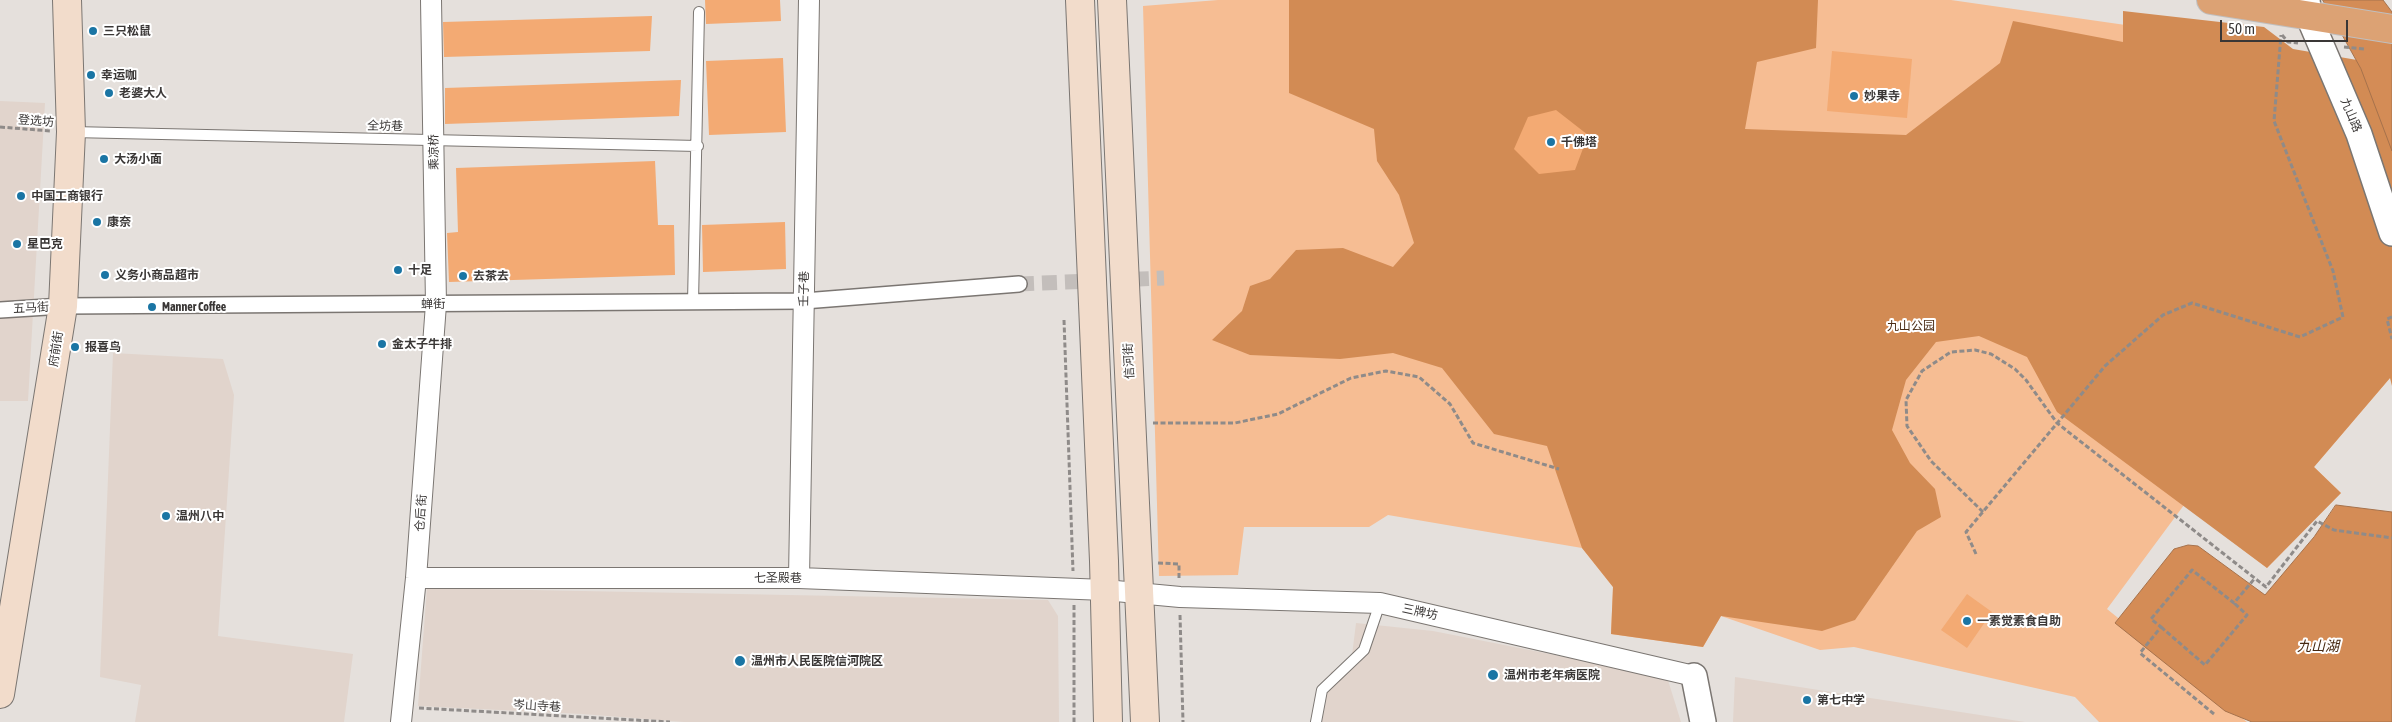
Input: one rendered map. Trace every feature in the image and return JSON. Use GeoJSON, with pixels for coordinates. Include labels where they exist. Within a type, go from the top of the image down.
{"type":"FeatureCollection","features":[{"type":"Feature","properties":{"kind":"highway"},"geometry":{"type":"LineString","coordinates":[[2210,0],[2308,8],[2392,30]]}},
{"type":"Feature","properties":{"kind":"main road","name":"府前街"},"geometry":{"type":"LineString","coordinates":[[0,694],[3,655],[63,306],[71,132],[67,0]]}},
{"type":"Feature","properties":{"kind":"main road"},"geometry":{"type":"LineString","coordinates":[[1080,0],[1105,590],[1108,722]]}},
{"type":"Feature","properties":{"kind":"main road","name":"信河街"},"geometry":{"type":"LineString","coordinates":[[1112,0],[1145,722]]}},
{"type":"Feature","properties":{"kind":"street","name":"乘凉桥"},"geometry":{"type":"LineString","coordinates":[[431,0],[436,304]]}},
{"type":"Feature","properties":{"kind":"street","name":"壬子巷"},"geometry":{"type":"LineString","coordinates":[[799,578],[809,0]]}},
{"type":"Feature","properties":{"kind":"street","name":"九山路"},"geometry":{"type":"LineString","coordinates":[[2308,8],[2359,134],[2392,233]]}},
{"type":"Feature","properties":{"kind":"street","name":"蝉街"},"geometry":{"type":"LineString","coordinates":[[63,306],[804,301],[1019,284]]}},
{"type":"Feature","properties":{"kind":"street","name":"仓后 街"},"geometry":{"type":"LineString","coordinates":[[402,714],[416,578],[436,304]]}},
{"type":"Feature","properties":{"kind":"street","name":"五马街"},"geometry":{"type":"LineString","coordinates":[[0,310],[63,306]]}},
{"type":"Feature","properties":{"kind":"street","name":"七圣殿巷"},"geometry":{"type":"LineString","coordinates":[[416,578],[799,578],[1140,593]]}},
{"type":"Feature","properties":{"kind":"street","name":"三牌坊"},"geometry":{"type":"LineString","coordinates":[[1140,593],[1180,597],[1380,604],[1694,676]]}},
{"type":"Feature","properties":{"kind":"street"},"geometry":{"type":"LineString","coordinates":[[1694,676],[1703,722]]}},
{"type":"Feature","properties":{"kind":"lane"},"geometry":{"type":"LineString","coordinates":[[693,302],[698,146],[699,12]]}},
{"type":"Feature","properties":{"kind":"lane","name":"全坊巷"},"geometry":{"type":"LineString","coordinates":[[71,132],[698,146]]}},
{"type":"Feature","properties":{"kind":"lane"},"geometry":{"type":"LineString","coordinates":[[1316,722],[1322,690],[1364,650],[1380,604]]}},
{"type":"Feature","properties":{"kind":"path"},"geometry":{"type":"LineString","coordinates":[[1976,554],[1966,532],[2105,366],[2163,315],[2192,303],[2300,337],[2343,317],[2333,271],[2274,121],[2281,34]]}},
{"type":"Feature","properties":{"kind":"path","name":"登选坊"},"geometry":{"type":"LineString","coordinates":[[0,127],[71,132]]}},
{"type":"Feature","properties":{"kind":"path"},"geometry":{"type":"LineString","coordinates":[[2392,317],[2387,319],[2392,339]]}},
{"type":"Feature","properties":{"kind":"path"},"geometry":{"type":"LineString","coordinates":[[1064,320],[1074,589],[1074,722]]}},
{"type":"Feature","properties":{"kind":"path"},"geometry":{"type":"LineString","coordinates":[[1983,512],[1931,462],[1907,426],[1906,400],[1922,371],[1951,352],[1976,350],[1991,354],[2015,369],[2026,380],[2057,424],[2266,587],[2318,521],[2334,530],[2392,538]]}},
{"type":"Feature","properties":{"kind":"path"},"geometry":{"type":"LineString","coordinates":[[1132,423],[1235,423],[1278,414],[1351,378],[1386,371],[1419,377],[1450,404],[1472,442],[1559,469]]}},
{"type":"Feature","properties":{"kind":"path"},"geometry":{"type":"LineString","coordinates":[[1178,564],[1183,722]]}},
{"type":"Feature","properties":{"kind":"path"},"geometry":{"type":"LineString","coordinates":[[2192,570],[2234,603],[2247,615],[2205,664],[2152,620],[2192,570]]}},
{"type":"Feature","properties":{"kind":"path"},"geometry":{"type":"LineString","coordinates":[[2234,603],[2254,578]]}},
{"type":"Feature","properties":{"kind":"path"},"geometry":{"type":"LineString","coordinates":[[2161,627],[2140,653],[2214,714]]}},
{"type":"Feature","properties":{"kind":"path","name":"岑山寺巷"},"geometry":{"type":"LineString","coordinates":[[402,714],[670,722]]}},
{"type":"Feature","properties":{"kind":"shaded area"},"geometry":{"type":"Polygon","coordinates":[[[0,101],[45,103],[28,401],[0,401],[0,101]]]}},
{"type":"Feature","properties":{"kind":"shaded area","name":"温州八中"},"geometry":{"type":"Polygon","coordinates":[[[113,353],[223,359],[234,395],[218,636],[353,654],[344,722],[135,722],[141,685],[100,677],[113,353]]]}},
{"type":"Feature","properties":{"kind":"shaded area","name":"温州市人民医院信河院区"},"geometry":{"type":"Polygon","coordinates":[[[427,588],[1048,600],[1058,616],[1059,722],[684,722],[582,714],[418,706],[427,588]]]}},
{"type":"Feature","properties":{"kind":"shaded area","name":"温州市老年病医院"},"geometry":{"type":"Polygon","coordinates":[[[1356,623],[1433,631],[1667,677],[1681,722],[1322,722],[1331,672],[1351,663],[1356,623]]]}},
{"type":"Feature","properties":{"kind":"shaded area","name":"第七中学"},"geometry":{"type":"Polygon","coordinates":[[[1735,677],[2025,722],[1733,722],[1735,677]]]}},
{"type":"Feature","properties":{"kind":"green space","name":"九山公园"},"geometry":{"type":"Polygon","coordinates":[[[1218,0],[1951,0],[2293,49],[2390,378],[2314,467],[2341,493],[2267,568],[2184,505],[2107,609],[2247,722],[2099,722],[2075,697],[1854,647],[1820,650],[1721,616],[1703,647],[1611,634],[1613,587],[1582,548],[1388,515],[1369,527],[1244,527],[1238,575],[1159,576],[1143,6],[1218,0]]]}},
{"type":"Feature","properties":{"kind":"green space","name":"九山公园"},"geometry":{"type":"Polygon","coordinates":[[[1289,0],[1818,0],[1816,48],[1757,62],[1745,129],[1906,135],[2000,63],[2013,21],[2123,42],[2123,11],[2264,27],[2293,49],[2392,66],[2392,386],[2390,378],[2314,467],[2341,493],[2267,568],[2057,412],[2027,357],[1979,336],[1936,342],[1906,380],[1892,430],[1910,463],[1935,489],[1941,517],[1917,531],[1855,620],[1822,631],[1721,616],[1703,647],[1611,634],[1613,587],[1582,548],[1547,446],[1494,434],[1442,368],[1393,353],[1340,359],[1250,355],[1212,340],[1242,311],[1250,286],[1270,279],[1296,250],[1343,248],[1393,267],[1414,243],[1399,195],[1377,161],[1374,129],[1289,93],[1289,0]]]}},
{"type":"Feature","properties":{"kind":"water"},"geometry":{"type":"Polygon","coordinates":[[[2323,0],[2383,0],[2392,12],[2392,151],[2361,69],[2323,0]]]}},
{"type":"Feature","properties":{"kind":"water","name":"九山湖"},"geometry":{"type":"Polygon","coordinates":[[[2336,505],[2392,512],[2392,722],[2252,722],[2225,711],[2115,623],[2174,549],[2188,545],[2198,546],[2265,595],[2314,537],[2336,505]]]}},
{"type":"Feature","properties":{"kind":"building"},"geometry":{"type":"Polygon","coordinates":[[[705,0],[780,0],[781,21],[706,24],[705,0]]]}},
{"type":"Feature","properties":{"kind":"building"},"geometry":{"type":"Polygon","coordinates":[[[652,16],[650,51],[444,57],[443,22],[652,16]]]}},
{"type":"Feature","properties":{"kind":"building"},"geometry":{"type":"Polygon","coordinates":[[[1832,51],[1912,59],[1907,118],[1827,111],[1832,51]]]}},
{"type":"Feature","properties":{"kind":"building"},"geometry":{"type":"Polygon","coordinates":[[[783,58],[786,132],[709,135],[706,61],[783,58]]]}},
{"type":"Feature","properties":{"kind":"building"},"geometry":{"type":"Polygon","coordinates":[[[681,80],[679,116],[445,124],[445,88],[681,80]]]}},
{"type":"Feature","properties":{"kind":"building","name":"千佛塔"},"geometry":{"type":"Polygon","coordinates":[[[1556,110],[1588,135],[1575,170],[1539,174],[1514,149],[1528,117],[1556,110]]]}},
{"type":"Feature","properties":{"kind":"building"},"geometry":{"type":"Polygon","coordinates":[[[655,161],[658,225],[674,225],[675,275],[449,282],[447,233],[458,232],[456,168],[655,161]]]}},
{"type":"Feature","properties":{"kind":"building"},"geometry":{"type":"Polygon","coordinates":[[[785,222],[786,269],[703,272],[702,225],[785,222]]]}},
{"type":"Feature","properties":{"kind":"building","name":"一素觉素食自助"},"geometry":{"type":"Polygon","coordinates":[[[1967,594],[1992,612],[1967,648],[1941,630],[1967,594]]]}},
{"type":"Feature","properties":{"kind":"tunnel"},"geometry":{"type":"LineString","coordinates":[[1019,284],[1164,278]]}},
{"type":"Feature","properties":{"kind":"place","name":"三只松鼠"},"geometry":{"type":"Point","coordinates":[93,31]}},
{"type":"Feature","properties":{"kind":"place","name":"幸运咖"},"geometry":{"type":"Point","coordinates":[91,75]}},
{"type":"Feature","properties":{"kind":"place","name":"老婆大人"},"geometry":{"type":"Point","coordinates":[109,93]}},
{"type":"Feature","properties":{"kind":"place","name":"妙果寺"},"geometry":{"type":"Point","coordinates":[1854,96]}},
{"type":"Feature","properties":{"kind":"place","name":"千佛塔"},"geometry":{"type":"Point","coordinates":[1551,142]}},
{"type":"Feature","properties":{"kind":"place","name":"大汤小面"},"geometry":{"type":"Point","coordinates":[104,159]}},
{"type":"Feature","properties":{"kind":"place","name":"中国工商银行"},"geometry":{"type":"Point","coordinates":[21,196]}},
{"type":"Feature","properties":{"kind":"place","name":"康奈"},"geometry":{"type":"Point","coordinates":[97,222]}},
{"type":"Feature","properties":{"kind":"place","name":"星巴克"},"geometry":{"type":"Point","coordinates":[17,244]}},
{"type":"Feature","properties":{"kind":"place","name":"十足"},"geometry":{"type":"Point","coordinates":[398,270]}},
{"type":"Feature","properties":{"kind":"place","name":"义务小商品超市"},"geometry":{"type":"Point","coordinates":[105,275]}},
{"type":"Feature","properties":{"kind":"place","name":"去茶去"},"geometry":{"type":"Point","coordinates":[463,276]}},
{"type":"Feature","properties":{"kind":"place","name":"Manner Coffee"},"geometry":{"type":"Point","coordinates":[152,307]}},
{"type":"Feature","properties":{"kind":"place","name":"金太子牛排"},"geometry":{"type":"Point","coordinates":[382,344]}},
{"type":"Feature","properties":{"kind":"place","name":"报喜鸟"},"geometry":{"type":"Point","coordinates":[75,347]}},
{"type":"Feature","properties":{"kind":"place","name":"温州八中"},"geometry":{"type":"Point","coordinates":[166,516]}},
{"type":"Feature","properties":{"kind":"place","name":"一素觉素食自助"},"geometry":{"type":"Point","coordinates":[1967,621]}},
{"type":"Feature","properties":{"kind":"place","name":"温州市人民医院信河院区"},"geometry":{"type":"Point","coordinates":[740,661]}},
{"type":"Feature","properties":{"kind":"place","name":"温州市老年病医院"},"geometry":{"type":"Point","coordinates":[1493,675]}},
{"type":"Feature","properties":{"kind":"place","name":"第七中学"},"geometry":{"type":"Point","coordinates":[1807,700]}}]}
